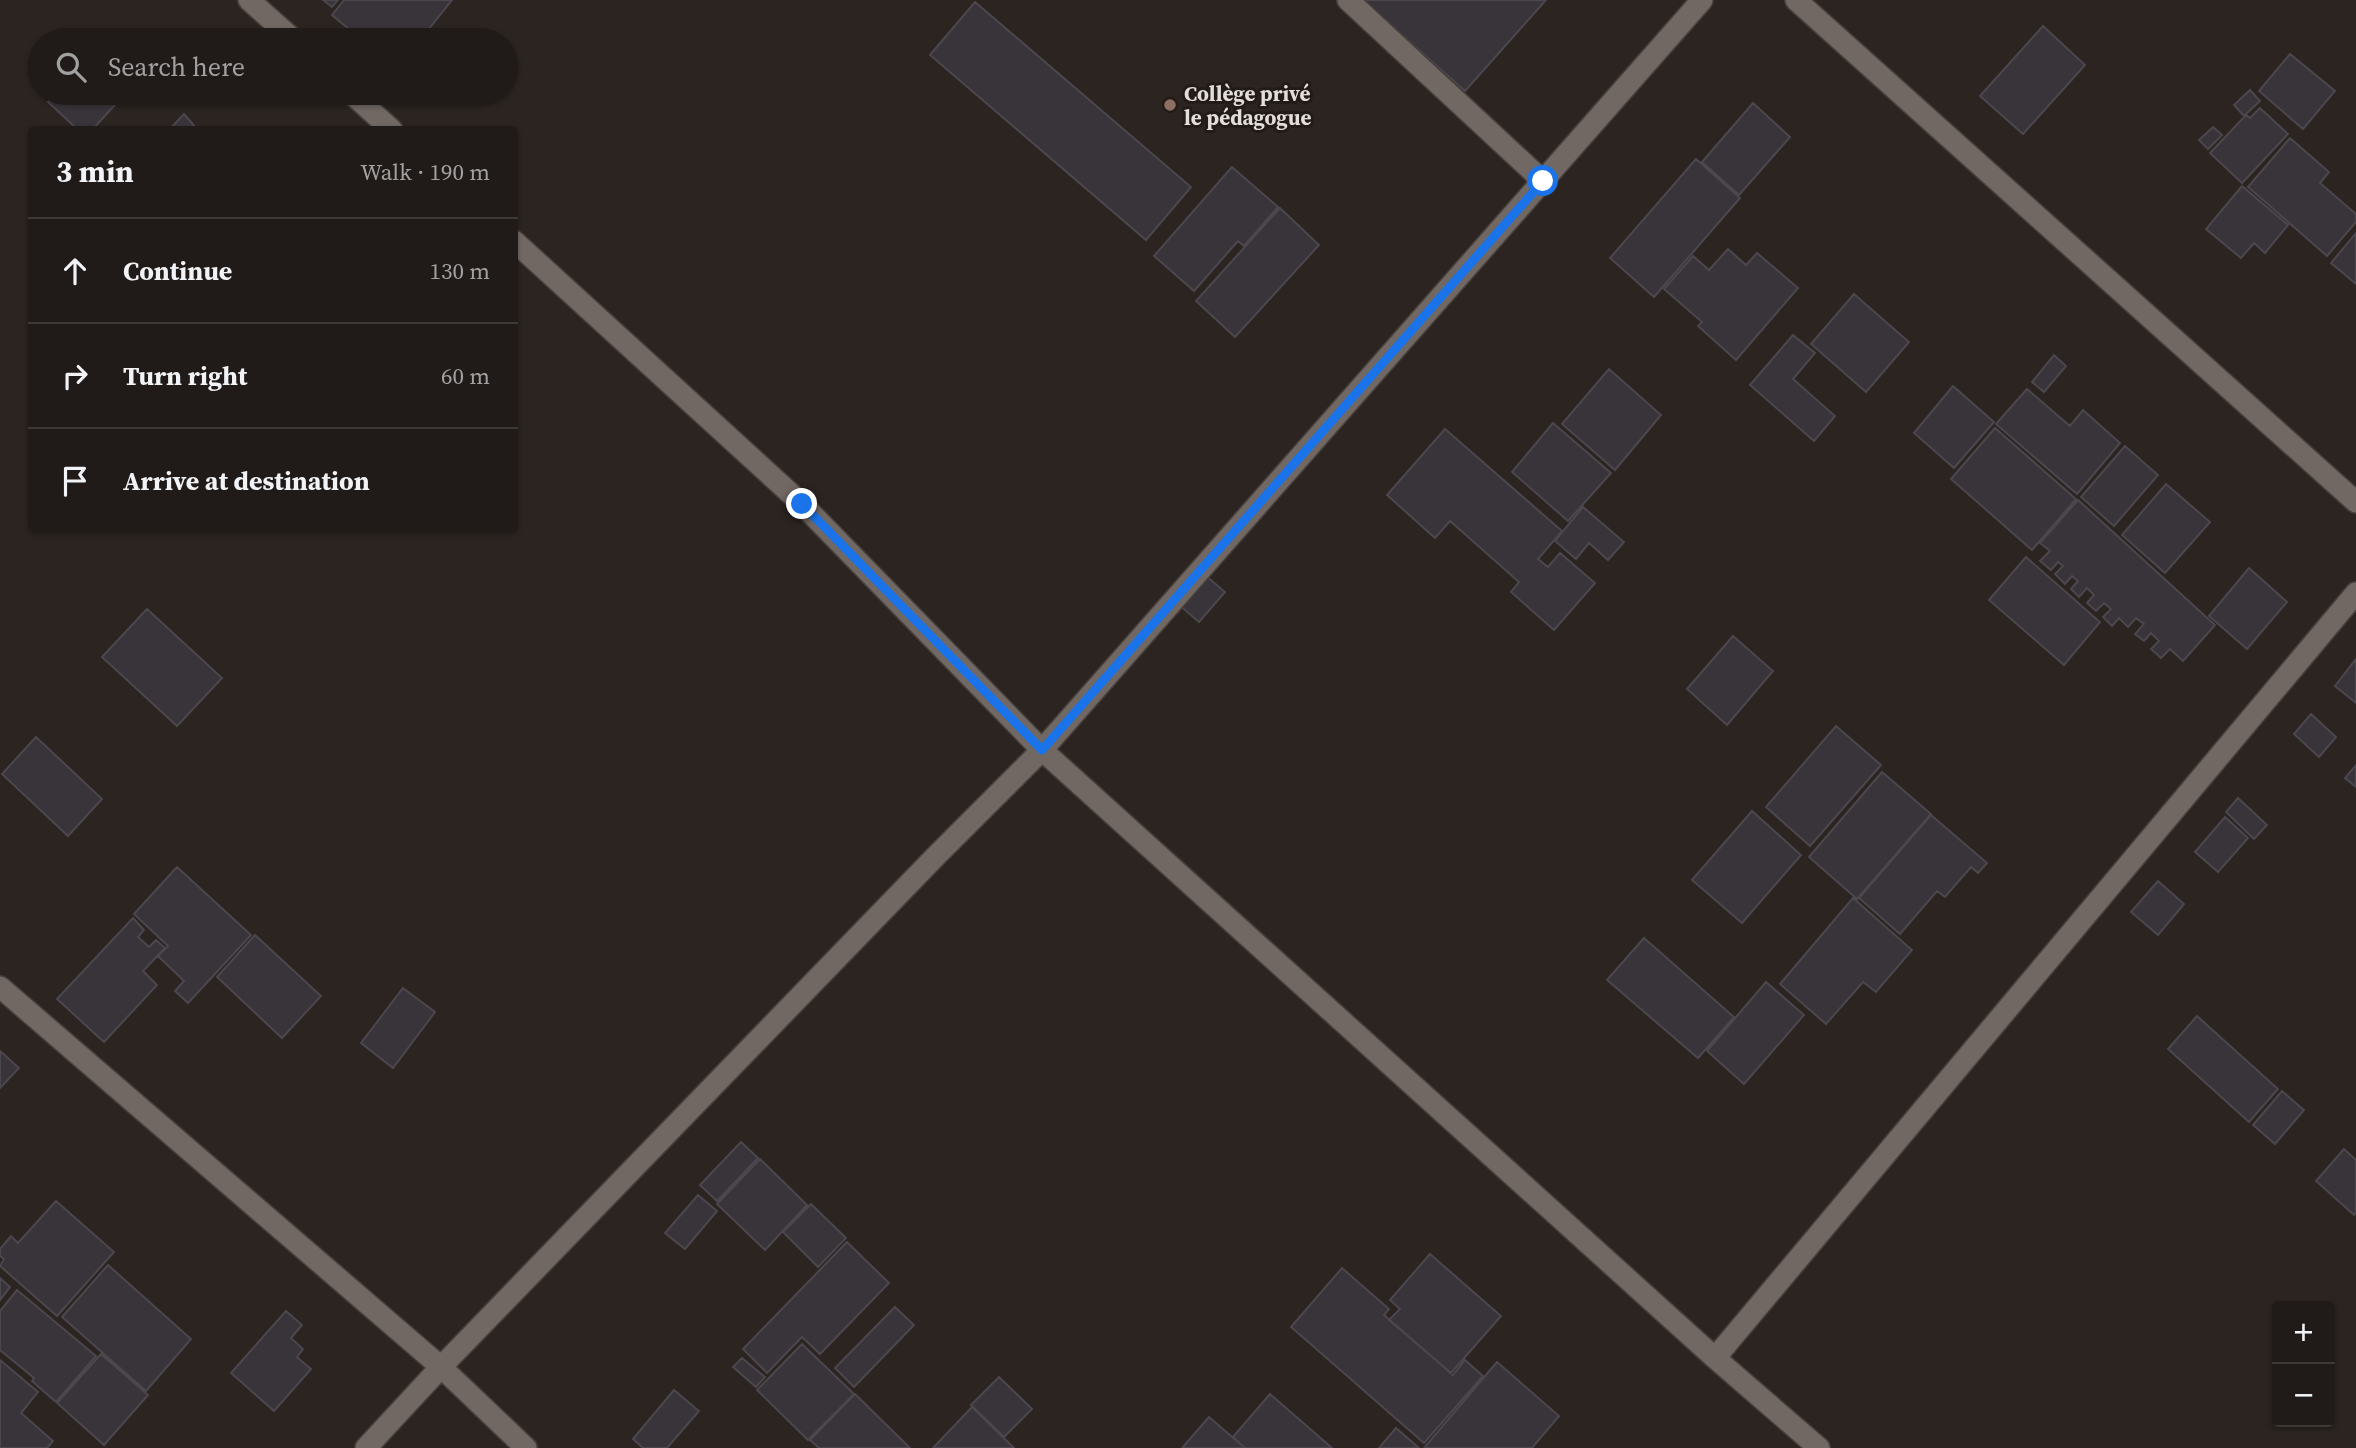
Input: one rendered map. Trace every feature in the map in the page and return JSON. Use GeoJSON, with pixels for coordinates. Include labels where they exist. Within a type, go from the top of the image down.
{"type":"FeatureCollection","features":[{"type":"Feature","properties":{"kind":"street"},"geometry":{"type":"LineString","coordinates":[[249,0],[280,28]]}},
{"type":"Feature","properties":{"kind":"street"},"geometry":{"type":"LineString","coordinates":[[1348,0],[1543,181]]}},
{"type":"Feature","properties":{"kind":"street"},"geometry":{"type":"LineString","coordinates":[[366,1448],[441,1367],[1042,750],[1702,0]]}},
{"type":"Feature","properties":{"kind":"street"},"geometry":{"type":"LineString","coordinates":[[1796,0],[2356,502]]}},
{"type":"Feature","properties":{"kind":"street"},"geometry":{"type":"LineString","coordinates":[[364,105],[388,126]]}},
{"type":"Feature","properties":{"kind":"street"},"geometry":{"type":"LineString","coordinates":[[518,246],[802,504],[1042,750],[1715,1358],[1819,1448]]}},
{"type":"Feature","properties":{"kind":"street"},"geometry":{"type":"LineString","coordinates":[[1715,1358],[2356,593]]}},
{"type":"Feature","properties":{"kind":"street"},"geometry":{"type":"LineString","coordinates":[[0,988],[441,1367],[526,1448]]}},
{"type":"Feature","properties":{"kind":"building"},"geometry":{"type":"Polygon","coordinates":[[[323,0],[338,0],[332,7],[323,0]]]}},
{"type":"Feature","properties":{"kind":"building"},"geometry":{"type":"Polygon","coordinates":[[[344,0],[452,0],[430,28],[348,28],[332,15],[344,0]]]}},
{"type":"Feature","properties":{"kind":"building"},"geometry":{"type":"Polygon","coordinates":[[[1363,0],[1546,0],[1465,91],[1363,0]]]}},
{"type":"Feature","properties":{"kind":"building"},"geometry":{"type":"Polygon","coordinates":[[[975,2],[1191,187],[1146,240],[930,55],[975,2]]]}},
{"type":"Feature","properties":{"kind":"building"},"geometry":{"type":"Polygon","coordinates":[[[2043,26],[2085,65],[2023,134],[1980,96],[2043,26]]]}},
{"type":"Feature","properties":{"kind":"building"},"geometry":{"type":"Polygon","coordinates":[[[2290,54],[2335,91],[2303,129],[2259,91],[2290,54]]]}},
{"type":"Feature","properties":{"kind":"building"},"geometry":{"type":"Polygon","coordinates":[[[2250,90],[2260,101],[2244,116],[2234,105],[2250,90]]]}},
{"type":"Feature","properties":{"kind":"building"},"geometry":{"type":"Polygon","coordinates":[[[1753,103],[1790,137],[1739,195],[1702,162],[1753,103]]]}},
{"type":"Feature","properties":{"kind":"building"},"geometry":{"type":"Polygon","coordinates":[[[51,105],[115,105],[96,126],[74,126],[51,105]]]}},
{"type":"Feature","properties":{"kind":"building"},"geometry":{"type":"Polygon","coordinates":[[[2260,108],[2288,134],[2242,183],[2210,153],[2246,115],[2250,118],[2260,108]]]}},
{"type":"Feature","properties":{"kind":"building"},"geometry":{"type":"Polygon","coordinates":[[[184,114],[194,126],[173,126],[184,114]]]}},
{"type":"Feature","properties":{"kind":"building"},"geometry":{"type":"Polygon","coordinates":[[[2213,127],[2222,135],[2208,149],[2199,140],[2213,127]]]}},
{"type":"Feature","properties":{"kind":"building"},"geometry":{"type":"Polygon","coordinates":[[[2290,138],[2329,172],[2320,183],[2356,214],[2356,222],[2327,256],[2248,187],[2290,138]]]}},
{"type":"Feature","properties":{"kind":"building"},"geometry":{"type":"Polygon","coordinates":[[[1696,159],[1740,198],[1654,297],[1610,258],[1696,159]]]}},
{"type":"Feature","properties":{"kind":"building"},"geometry":{"type":"Polygon","coordinates":[[[1232,167],[1278,207],[1244,246],[1238,241],[1194,291],[1154,256],[1232,167]]]}},
{"type":"Feature","properties":{"kind":"building"},"geometry":{"type":"Polygon","coordinates":[[[2242,186],[2288,225],[2265,253],[2254,243],[2241,258],[2206,229],[2242,186]]]}},
{"type":"Feature","properties":{"kind":"building"},"geometry":{"type":"Polygon","coordinates":[[[1280,208],[1319,245],[1235,337],[1196,301],[1280,208]]]}},
{"type":"Feature","properties":{"kind":"building"},"geometry":{"type":"Polygon","coordinates":[[[2356,233],[2356,284],[2331,263],[2356,233]]]}},
{"type":"Feature","properties":{"kind":"building"},"geometry":{"type":"Polygon","coordinates":[[[1728,249],[1746,265],[1757,253],[1798,288],[1736,360],[1698,326],[1702,322],[1664,289],[1693,256],[1709,270],[1728,249]]]}},
{"type":"Feature","properties":{"kind":"building"},"geometry":{"type":"Polygon","coordinates":[[[1854,294],[1909,342],[1866,392],[1811,344],[1854,294]]]}},
{"type":"Feature","properties":{"kind":"building"},"geometry":{"type":"Polygon","coordinates":[[[1793,335],[1815,353],[1793,379],[1835,416],[1814,441],[1750,385],[1793,335]]]}},
{"type":"Feature","properties":{"kind":"building"},"geometry":{"type":"Polygon","coordinates":[[[2054,355],[2066,366],[2044,392],[2032,382],[2054,355]]]}},
{"type":"Feature","properties":{"kind":"building"},"geometry":{"type":"Polygon","coordinates":[[[1609,369],[1661,415],[1615,470],[1562,424],[1609,369]]]}},
{"type":"Feature","properties":{"kind":"building"},"geometry":{"type":"Polygon","coordinates":[[[1953,386],[1994,422],[1954,468],[1914,433],[1953,386]]]}},
{"type":"Feature","properties":{"kind":"building"},"geometry":{"type":"Polygon","coordinates":[[[2027,389],[2070,426],[2083,410],[2120,443],[2077,494],[1996,424],[2027,389]]]}},
{"type":"Feature","properties":{"kind":"building"},"geometry":{"type":"Polygon","coordinates":[[[1553,423],[1611,473],[1568,521],[1512,472],[1553,423]]]}},
{"type":"Feature","properties":{"kind":"building"},"geometry":{"type":"Polygon","coordinates":[[[1995,428],[2076,499],[2032,550],[1951,479],[1995,428]]]}},
{"type":"Feature","properties":{"kind":"building"},"geometry":{"type":"Polygon","coordinates":[[[1445,429],[1562,531],[1538,559],[1548,567],[1560,553],[1595,583],[1554,630],[1511,592],[1519,582],[1450,521],[1435,538],[1387,495],[1445,429]]]}},
{"type":"Feature","properties":{"kind":"building"},"geometry":{"type":"Polygon","coordinates":[[[2125,446],[2158,475],[2114,526],[2081,497],[2125,446]]]}},
{"type":"Feature","properties":{"kind":"building"},"geometry":{"type":"Polygon","coordinates":[[[2166,484],[2210,522],[2165,573],[2122,535],[2166,484]]]}},
{"type":"Feature","properties":{"kind":"building"},"geometry":{"type":"Polygon","coordinates":[[[2078,500],[2215,625],[2183,661],[2170,649],[2161,658],[2151,649],[2159,641],[2151,633],[2144,641],[2135,634],[2144,624],[2136,618],[2128,627],[2119,618],[2112,626],[2103,617],[2111,609],[2104,603],[2096,611],[2087,603],[2094,595],[2087,588],[2079,597],[2071,589],[2078,581],[2072,576],[2065,584],[2055,574],[2063,566],[2058,562],[2051,570],[2040,561],[2050,551],[2040,543],[2078,500]]]}},
{"type":"Feature","properties":{"kind":"building"},"geometry":{"type":"Polygon","coordinates":[[[1583,507],[1624,542],[1608,560],[1589,543],[1576,559],[1555,541],[1583,507]]]}},
{"type":"Feature","properties":{"kind":"building"},"geometry":{"type":"Polygon","coordinates":[[[2026,557],[2100,622],[2064,665],[1989,600],[2026,557]]]}},
{"type":"Feature","properties":{"kind":"building"},"geometry":{"type":"Polygon","coordinates":[[[2249,568],[2287,602],[2247,649],[2209,616],[2249,568]]]}},
{"type":"Feature","properties":{"kind":"building"},"geometry":{"type":"Polygon","coordinates":[[[1204,574],[1225,592],[1199,622],[1178,604],[1204,574]]]}},
{"type":"Feature","properties":{"kind":"building"},"geometry":{"type":"Polygon","coordinates":[[[147,609],[222,678],[177,726],[102,657],[147,609]]]}},
{"type":"Feature","properties":{"kind":"building"},"geometry":{"type":"Polygon","coordinates":[[[1733,636],[1773,671],[1727,725],[1687,689],[1733,636]]]}},
{"type":"Feature","properties":{"kind":"building"},"geometry":{"type":"Polygon","coordinates":[[[2356,659],[2356,703],[2335,686],[2356,659]]]}},
{"type":"Feature","properties":{"kind":"building"},"geometry":{"type":"Polygon","coordinates":[[[2311,714],[2336,737],[2319,757],[2294,734],[2311,714]]]}},
{"type":"Feature","properties":{"kind":"building"},"geometry":{"type":"Polygon","coordinates":[[[1836,726],[1881,765],[1810,846],[1766,807],[1836,726]]]}},
{"type":"Feature","properties":{"kind":"building"},"geometry":{"type":"Polygon","coordinates":[[[36,737],[102,799],[68,836],[2,774],[36,737]]]}},
{"type":"Feature","properties":{"kind":"building"},"geometry":{"type":"Polygon","coordinates":[[[2356,765],[2356,787],[2345,778],[2356,765]]]}},
{"type":"Feature","properties":{"kind":"building"},"geometry":{"type":"Polygon","coordinates":[[[1882,772],[1931,814],[1857,899],[1809,857],[1882,772]]]}},
{"type":"Feature","properties":{"kind":"building"},"geometry":{"type":"Polygon","coordinates":[[[2238,798],[2267,825],[2254,839],[2226,812],[2238,798]]]}},
{"type":"Feature","properties":{"kind":"building"},"geometry":{"type":"Polygon","coordinates":[[[1752,811],[1801,855],[1742,923],[1692,880],[1752,811]]]}},
{"type":"Feature","properties":{"kind":"building"},"geometry":{"type":"Polygon","coordinates":[[[1931,815],[1987,863],[1978,873],[1971,867],[1945,897],[1937,891],[1900,934],[1859,898],[1931,815]]]}},
{"type":"Feature","properties":{"kind":"building"},"geometry":{"type":"Polygon","coordinates":[[[2225,817],[2248,838],[2218,872],[2195,852],[2225,817]]]}},
{"type":"Feature","properties":{"kind":"building"},"geometry":{"type":"Polygon","coordinates":[[[177,867],[251,935],[188,1003],[175,991],[184,981],[158,956],[168,946],[134,914],[177,867]]]}},
{"type":"Feature","properties":{"kind":"building"},"geometry":{"type":"Polygon","coordinates":[[[2158,881],[2184,904],[2158,935],[2131,912],[2158,881]]]}},
{"type":"Feature","properties":{"kind":"building"},"geometry":{"type":"Polygon","coordinates":[[[1853,898],[1912,950],[1876,992],[1863,982],[1826,1024],[1780,984],[1853,898]]]}},
{"type":"Feature","properties":{"kind":"building"},"geometry":{"type":"Polygon","coordinates":[[[133,918],[144,930],[138,937],[149,947],[156,940],[165,948],[143,971],[157,985],[104,1042],[57,999],[133,918]]]}},
{"type":"Feature","properties":{"kind":"building"},"geometry":{"type":"Polygon","coordinates":[[[255,935],[321,996],[282,1038],[217,977],[255,935]]]}},
{"type":"Feature","properties":{"kind":"building"},"geometry":{"type":"Polygon","coordinates":[[[1644,938],[1734,1017],[1698,1058],[1607,980],[1644,938]]]}},
{"type":"Feature","properties":{"kind":"building"},"geometry":{"type":"Polygon","coordinates":[[[1766,982],[1804,1015],[1744,1084],[1707,1051],[1766,982]]]}},
{"type":"Feature","properties":{"kind":"building"},"geometry":{"type":"Polygon","coordinates":[[[403,988],[435,1012],[393,1068],[361,1043],[403,988]]]}},
{"type":"Feature","properties":{"kind":"building"},"geometry":{"type":"Polygon","coordinates":[[[2197,1016],[2278,1089],[2249,1122],[2168,1049],[2197,1016]]]}},
{"type":"Feature","properties":{"kind":"building"},"geometry":{"type":"Polygon","coordinates":[[[0,1051],[19,1068],[0,1088],[0,1051]]]}},
{"type":"Feature","properties":{"kind":"building"},"geometry":{"type":"Polygon","coordinates":[[[2282,1091],[2304,1110],[2275,1144],[2253,1125],[2282,1091]]]}},
{"type":"Feature","properties":{"kind":"building"},"geometry":{"type":"Polygon","coordinates":[[[741,1142],[758,1158],[717,1201],[700,1185],[741,1142]]]}},
{"type":"Feature","properties":{"kind":"building"},"geometry":{"type":"Polygon","coordinates":[[[2344,1149],[2356,1160],[2354,1215],[2316,1181],[2344,1149]]]}},
{"type":"Feature","properties":{"kind":"building"},"geometry":{"type":"Polygon","coordinates":[[[760,1159],[807,1205],[765,1250],[717,1204],[760,1159]]]}},
{"type":"Feature","properties":{"kind":"building"},"geometry":{"type":"Polygon","coordinates":[[[698,1195],[717,1211],[685,1249],[665,1233],[698,1195]]]}},
{"type":"Feature","properties":{"kind":"building"},"geometry":{"type":"Polygon","coordinates":[[[56,1201],[114,1252],[57,1316],[0,1266],[4,1259],[0,1256],[0,1249],[11,1236],[18,1243],[56,1201]]]}},
{"type":"Feature","properties":{"kind":"building"},"geometry":{"type":"Polygon","coordinates":[[[811,1204],[846,1238],[818,1267],[783,1232],[811,1204]]]}},
{"type":"Feature","properties":{"kind":"building"},"geometry":{"type":"Polygon","coordinates":[[[847,1242],[889,1283],[820,1354],[802,1337],[767,1373],[743,1349],[847,1242]]]}},
{"type":"Feature","properties":{"kind":"building"},"geometry":{"type":"Polygon","coordinates":[[[1430,1254],[1501,1316],[1451,1373],[1389,1320],[1400,1309],[1390,1300],[1430,1254]]]}},
{"type":"Feature","properties":{"kind":"building"},"geometry":{"type":"Polygon","coordinates":[[[108,1265],[191,1339],[146,1391],[62,1317],[108,1265]]]}},
{"type":"Feature","properties":{"kind":"building"},"geometry":{"type":"Polygon","coordinates":[[[1342,1268],[1389,1309],[1384,1315],[1453,1375],[1465,1360],[1483,1376],[1424,1443],[1291,1327],[1342,1268]]]}},
{"type":"Feature","properties":{"kind":"building"},"geometry":{"type":"Polygon","coordinates":[[[0,1278],[10,1287],[0,1300],[0,1278]]]}},
{"type":"Feature","properties":{"kind":"building"},"geometry":{"type":"Polygon","coordinates":[[[17,1290],[96,1356],[56,1402],[32,1381],[34,1378],[0,1350],[0,1311],[17,1290]]]}},
{"type":"Feature","properties":{"kind":"building"},"geometry":{"type":"Polygon","coordinates":[[[895,1307],[914,1325],[854,1387],[835,1368],[895,1307]]]}},
{"type":"Feature","properties":{"kind":"building"},"geometry":{"type":"Polygon","coordinates":[[[286,1311],[302,1325],[291,1338],[303,1349],[297,1357],[311,1369],[274,1411],[231,1373],[286,1311]]]}},
{"type":"Feature","properties":{"kind":"building"},"geometry":{"type":"Polygon","coordinates":[[[802,1344],[854,1394],[808,1440],[757,1390],[802,1344]]]}},
{"type":"Feature","properties":{"kind":"building"},"geometry":{"type":"Polygon","coordinates":[[[101,1354],[148,1395],[104,1445],[57,1403],[101,1354]]]}},
{"type":"Feature","properties":{"kind":"building"},"geometry":{"type":"Polygon","coordinates":[[[742,1358],[765,1377],[756,1387],[733,1367],[742,1358]]]}},
{"type":"Feature","properties":{"kind":"building"},"geometry":{"type":"Polygon","coordinates":[[[0,1360],[38,1392],[21,1413],[53,1441],[47,1448],[0,1448],[0,1360]]]}},
{"type":"Feature","properties":{"kind":"building"},"geometry":{"type":"Polygon","coordinates":[[[1497,1362],[1559,1416],[1532,1448],[1424,1448],[1497,1362]]]}},
{"type":"Feature","properties":{"kind":"building"},"geometry":{"type":"Polygon","coordinates":[[[999,1377],[1032,1409],[1004,1437],[971,1405],[999,1377]]]}},
{"type":"Feature","properties":{"kind":"building"},"geometry":{"type":"Polygon","coordinates":[[[674,1390],[699,1411],[667,1448],[643,1448],[633,1439],[674,1390]]]}},
{"type":"Feature","properties":{"kind":"building"},"geometry":{"type":"Polygon","coordinates":[[[855,1394],[910,1448],[819,1448],[810,1440],[855,1394]]]}},
{"type":"Feature","properties":{"kind":"building"},"geometry":{"type":"Polygon","coordinates":[[[1270,1394],[1332,1448],[1245,1448],[1233,1437],[1270,1394]]]}},
{"type":"Feature","properties":{"kind":"building"},"geometry":{"type":"Polygon","coordinates":[[[972,1407],[1014,1448],[933,1448],[972,1407]]]}},
{"type":"Feature","properties":{"kind":"building"},"geometry":{"type":"Polygon","coordinates":[[[1209,1417],[1245,1448],[1182,1448],[1209,1417]]]}},
{"type":"Feature","properties":{"kind":"building"},"geometry":{"type":"Polygon","coordinates":[[[1396,1428],[1419,1448],[1379,1448],[1396,1428]]]}},
{"type":"Feature","properties":{"kind":"place","name":"Collège privé le pédagogue"},"geometry":{"type":"Point","coordinates":[1170,105]}},
{"type":"Feature","properties":{"kind":"route"},"geometry":{"type":"LineString","coordinates":[[802,504],[1042,750],[1543,181]]}}]}
